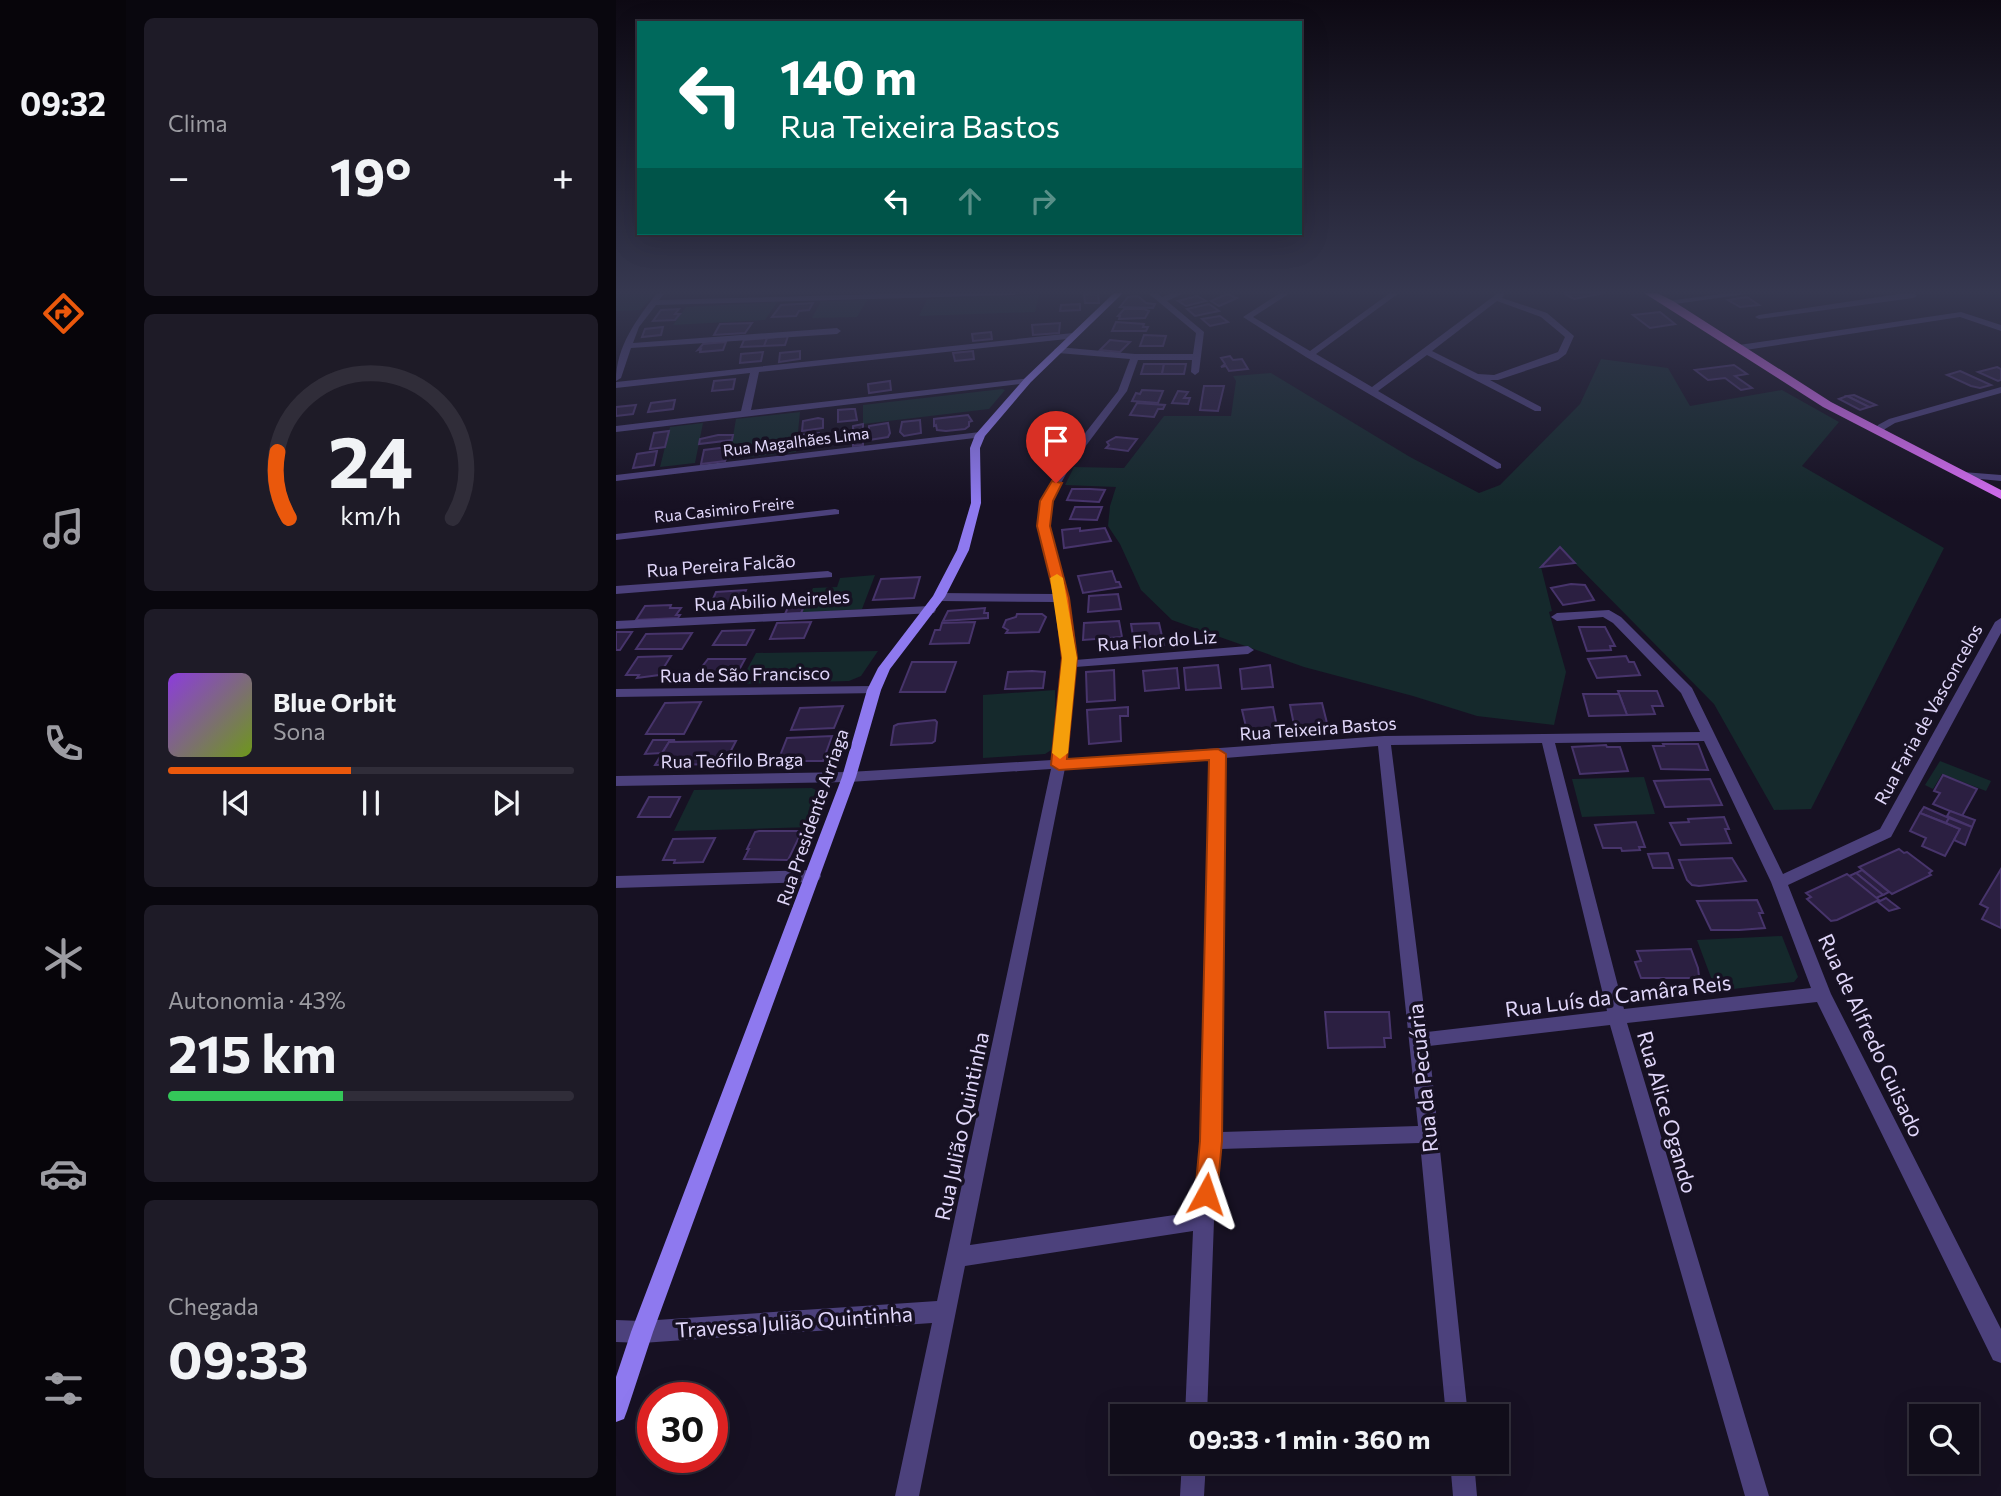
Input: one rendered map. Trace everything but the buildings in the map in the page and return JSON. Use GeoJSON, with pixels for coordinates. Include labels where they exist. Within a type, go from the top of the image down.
{"type":"FeatureCollection","features":[{"type":"Feature","properties":{"kind":"main road"},"geometry":{"type":"LineString","coordinates":[[1762,363],[1802,389],[1879,432],[2001,495]]}},
{"type":"Feature","properties":{"kind":"street"},"geometry":{"type":"LineString","coordinates":[[616,385],[815,363]]}},
{"type":"Feature","properties":{"kind":"street"},"geometry":{"type":"LineString","coordinates":[[980,435],[1045,363]]}},
{"type":"Feature","properties":{"kind":"street","name":"Rua Julião Quintinha"},"geometry":{"type":"LineString","coordinates":[[907,1496],[1059,765],[1069,664],[1062,598],[1044,526],[1046,501],[1065,466],[1122,391],[1133,363]]}},
{"type":"Feature","properties":{"kind":"street"},"geometry":{"type":"LineString","coordinates":[[1195,363],[1195,372]]}},
{"type":"Feature","properties":{"kind":"street"},"geometry":{"type":"LineString","coordinates":[[1323,363],[1497,466]]}},
{"type":"Feature","properties":{"kind":"street"},"geometry":{"type":"LineString","coordinates":[[1373,391],[1410,363]]}},
{"type":"Feature","properties":{"kind":"street"},"geometry":{"type":"LineString","coordinates":[[1449,363],[1538,409]]}},
{"type":"Feature","properties":{"kind":"street"},"geometry":{"type":"LineString","coordinates":[[1476,377],[1495,377],[1539,363]]}},
{"type":"Feature","properties":{"kind":"street"},"geometry":{"type":"LineString","coordinates":[[745,414],[755,369]]}},
{"type":"Feature","properties":{"kind":"street"},"geometry":{"type":"LineString","coordinates":[[616,429],[1028,380]]}},
{"type":"Feature","properties":{"kind":"street"},"geometry":{"type":"LineString","coordinates":[[1879,432],[1881,427],[1892,421],[2001,390]]}},
{"type":"Feature","properties":{"kind":"street","name":"Rua Magalhães Lima"},"geometry":{"type":"LineString","coordinates":[[616,478],[980,435]]}},
{"type":"Feature","properties":{"kind":"street","name":"Rua Presidente Arriaga"},"geometry":{"type":"LineString","coordinates":[[616,1411],[642,1332],[849,777],[874,690],[895,650],[934,604],[963,550],[976,503],[975,448],[980,435]]}},
{"type":"Feature","properties":{"kind":"street"},"geometry":{"type":"LineString","coordinates":[[1963,475],[2001,478]]}},
{"type":"Feature","properties":{"kind":"street","name":"Rua Casimiro Freire"},"geometry":{"type":"LineString","coordinates":[[616,537],[835,512]]}},
{"type":"Feature","properties":{"kind":"street","name":"Rua Pereira Falcão"},"geometry":{"type":"LineString","coordinates":[[616,590],[828,575]]}},
{"type":"Feature","properties":{"kind":"street","name":"Rua Abilio Meireles"},"geometry":{"type":"LineString","coordinates":[[616,625],[1062,598]]}},
{"type":"Feature","properties":{"kind":"street"},"geometry":{"type":"LineString","coordinates":[[1557,617],[1605,613],[1617,620],[1687,691],[1706,736]]}},
{"type":"Feature","properties":{"kind":"street","name":"Rua Faria de Vasconcelos"},"geometry":{"type":"LineString","coordinates":[[1779,882],[1886,833],[2001,621]]}},
{"type":"Feature","properties":{"kind":"street","name":"Rua Flor do Liz"},"geometry":{"type":"LineString","coordinates":[[1069,664],[1248,650]]}},
{"type":"Feature","properties":{"kind":"street","name":"Rua de São Francisco"},"geometry":{"type":"LineString","coordinates":[[616,693],[874,690]]}},
{"type":"Feature","properties":{"kind":"street","name":"Rua Teixeira Bastos"},"geometry":{"type":"LineString","coordinates":[[849,777],[1059,765],[1384,741],[1706,736]]}},
{"type":"Feature","properties":{"kind":"street","name":"Rua de Alfredo Guisado"},"geometry":{"type":"LineString","coordinates":[[1706,736],[1779,882],[1822,994],[2001,1352]]}},
{"type":"Feature","properties":{"kind":"street","name":"Rua Alice Ogando"},"geometry":{"type":"LineString","coordinates":[[1547,737],[1617,1018],[1758,1496]]}},
{"type":"Feature","properties":{"kind":"street","name":"Rua da Pecuária"},"geometry":{"type":"LineString","coordinates":[[1384,741],[1419,1040],[1456,1404]]}},
{"type":"Feature","properties":{"kind":"street"},"geometry":{"type":"LineString","coordinates":[[1196,1404],[1204,1220],[1211,1141],[1218,754]]}},
{"type":"Feature","properties":{"kind":"street","name":"Rua Teófilo Braga"},"geometry":{"type":"LineString","coordinates":[[616,781],[849,777]]}},
{"type":"Feature","properties":{"kind":"street"},"geometry":{"type":"LineString","coordinates":[[616,881],[813,876]]}},
{"type":"Feature","properties":{"kind":"street","name":"Rua Luís da Camâra Reis"},"geometry":{"type":"LineString","coordinates":[[1419,1040],[1822,994]]}},
{"type":"Feature","properties":{"kind":"street"},"geometry":{"type":"LineString","coordinates":[[1211,1141],[1427,1134]]}},
{"type":"Feature","properties":{"kind":"street"},"geometry":{"type":"LineString","coordinates":[[957,1257],[1204,1220]]}},
{"type":"Feature","properties":{"kind":"street","name":"Travessa Julião Quintinha"},"geometry":{"type":"LineString","coordinates":[[616,1331],[642,1332],[946,1311]]}},
{"type":"Feature","properties":{"kind":"street"},"geometry":{"type":"LineString","coordinates":[[1192,1496],[1193,1474]]}},
{"type":"Feature","properties":{"kind":"street"},"geometry":{"type":"LineString","coordinates":[[1463,1474],[1465,1496]]}},
{"type":"Feature","properties":{"kind":"green space"},"geometry":{"type":"Polygon","coordinates":[[[1599,363],[1629,363],[1668,368],[1690,406],[1782,390],[1839,422],[1802,466],[1944,548],[1811,809],[1774,810],[1714,704],[1560,548],[1541,567],[1552,611],[1549,612],[1566,672],[1554,725],[1477,716],[1304,667],[1172,620],[1141,590],[1120,544],[1108,526],[1116,487],[1065,485],[1074,467],[1124,468],[1164,416],[1231,416],[1236,381],[1233,376],[1271,373],[1410,457],[1479,493],[1500,485],[1580,404],[1599,363]]]}},
{"type":"Feature","properties":{"kind":"green space"},"geometry":{"type":"Polygon","coordinates":[[[1005,390],[989,409],[863,424],[863,405],[1005,390]]]}},
{"type":"Feature","properties":{"kind":"green space"},"geometry":{"type":"Polygon","coordinates":[[[800,412],[796,452],[729,459],[736,419],[800,412]]]}},
{"type":"Feature","properties":{"kind":"green space"},"geometry":{"type":"Polygon","coordinates":[[[703,423],[695,463],[660,467],[670,427],[703,423]]]}},
{"type":"Feature","properties":{"kind":"green space"},"geometry":{"type":"Polygon","coordinates":[[[875,575],[862,609],[801,613],[813,588],[837,587],[840,578],[875,575]]]}},
{"type":"Feature","properties":{"kind":"green space"},"geometry":{"type":"Polygon","coordinates":[[[878,651],[861,676],[849,681],[739,684],[756,653],[878,651]]]}},
{"type":"Feature","properties":{"kind":"green space"},"geometry":{"type":"Polygon","coordinates":[[[1055,690],[1056,747],[1045,754],[983,758],[983,695],[1055,690]]]}},
{"type":"Feature","properties":{"kind":"green space"},"geometry":{"type":"Polygon","coordinates":[[[1940,761],[1991,781],[1986,791],[1942,774],[1933,789],[1925,785],[1940,761]]]}},
{"type":"Feature","properties":{"kind":"green space"},"geometry":{"type":"Polygon","coordinates":[[[1644,777],[1655,814],[1582,817],[1572,779],[1644,777]]]}},
{"type":"Feature","properties":{"kind":"green space"},"geometry":{"type":"Polygon","coordinates":[[[812,788],[823,797],[813,827],[674,831],[694,790],[812,788]]]}},
{"type":"Feature","properties":{"kind":"green space"},"geometry":{"type":"Polygon","coordinates":[[[1782,936],[1798,977],[1794,982],[1716,991],[1697,940],[1782,936]]]}},
{"type":"Feature","properties":{"kind":"slow traffic"},"geometry":{"type":"LineString","coordinates":[[1057,578],[1069,658],[1060,753]]}},
{"type":"Feature","properties":{"kind":"route"},"geometry":{"type":"LineString","coordinates":[[1056,483],[1046,501],[1044,526],[1062,598],[1069,658],[1059,765],[1218,754],[1211,1141],[1206,1194]]}}]}
